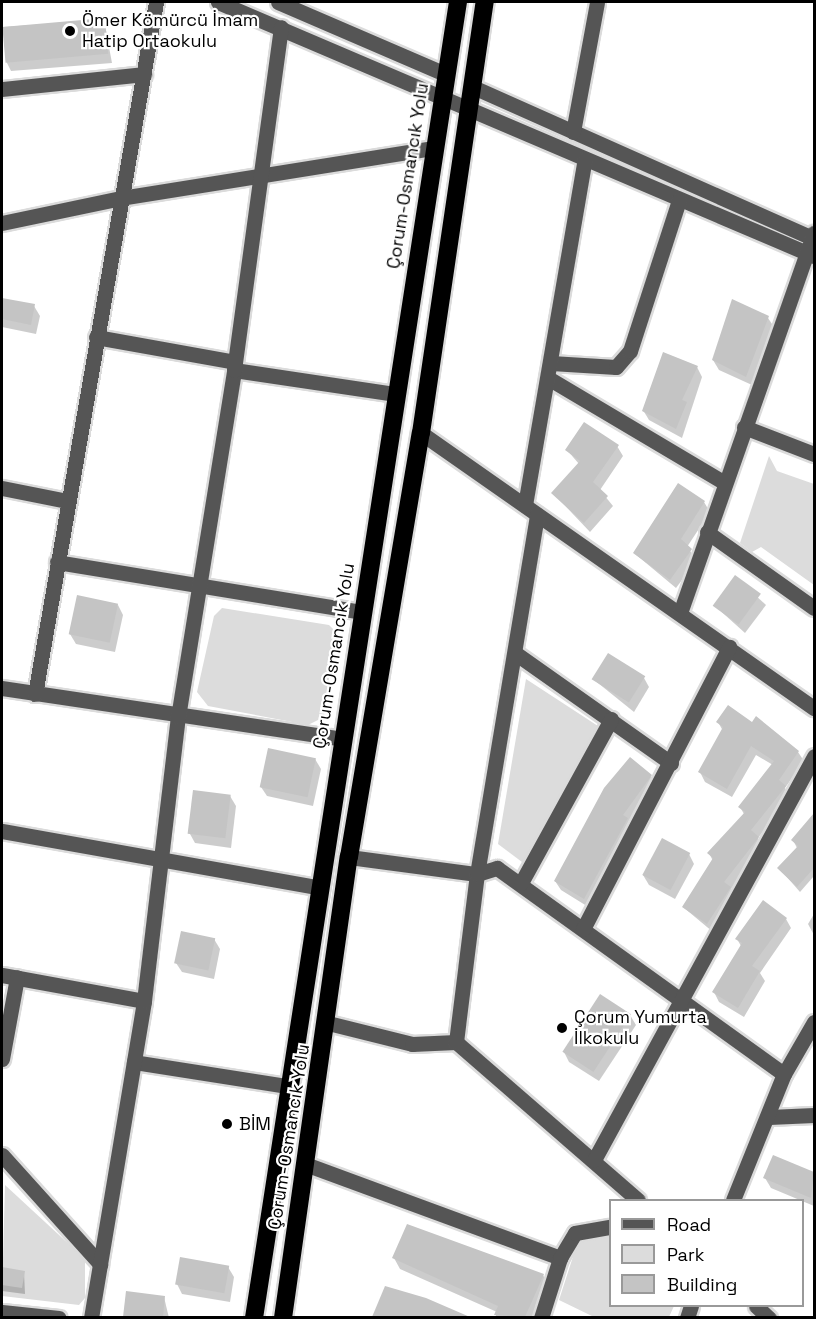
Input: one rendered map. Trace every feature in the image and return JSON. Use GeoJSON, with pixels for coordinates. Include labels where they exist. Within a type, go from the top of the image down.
{"type":"FeatureCollection","features":[{"type":"Feature","properties":{"kind":"highway","name":"Çorum-Osmancık Yolu"},"geometry":{"type":"LineString","coordinates":[[254,1317],[317,887],[363,612],[394,394],[458,2]]}},
{"type":"Feature","properties":{"kind":"highway","name":"Çorum-Osmancık Yolu"},"geometry":{"type":"LineString","coordinates":[[283,1317],[328,1023],[349,857],[421,434],[485,2]]}},
{"type":"Feature","properties":{"kind":"street"},"geometry":{"type":"LineString","coordinates":[[35,694],[156,2]]}},
{"type":"Feature","properties":{"kind":"street"},"geometry":{"type":"LineString","coordinates":[[218,2],[811,255]]}},
{"type":"Feature","properties":{"kind":"street"},"geometry":{"type":"LineString","coordinates":[[282,2],[445,74]]}},
{"type":"Feature","properties":{"kind":"street"},"geometry":{"type":"LineString","coordinates":[[573,132],[597,2]]}},
{"type":"Feature","properties":{"kind":"street"},"geometry":{"type":"LineString","coordinates":[[91,1317],[144,1001],[159,856],[178,717],[235,366],[258,177],[281,27]]}},
{"type":"Feature","properties":{"kind":"street"},"geometry":{"type":"LineString","coordinates":[[2,88],[144,74]]}},
{"type":"Feature","properties":{"kind":"street"},"geometry":{"type":"LineString","coordinates":[[473,87],[814,236],[811,255],[723,482],[680,613]]}},
{"type":"Feature","properties":{"kind":"street"},"geometry":{"type":"LineString","coordinates":[[2,223],[121,198],[434,148]]}},
{"type":"Feature","properties":{"kind":"street"},"geometry":{"type":"LineString","coordinates":[[456,1042],[477,874],[515,654],[550,370],[585,159]]}},
{"type":"Feature","properties":{"kind":"street"},"geometry":{"type":"LineString","coordinates":[[550,370],[616,367],[630,351],[679,200]]}},
{"type":"Feature","properties":{"kind":"street"},"geometry":{"type":"LineString","coordinates":[[96,337],[235,366],[394,394]]}},
{"type":"Feature","properties":{"kind":"street"},"geometry":{"type":"LineString","coordinates":[[550,370],[723,482]]}},
{"type":"Feature","properties":{"kind":"street"},"geometry":{"type":"LineString","coordinates":[[744,427],[814,454]]}},
{"type":"Feature","properties":{"kind":"street"},"geometry":{"type":"LineString","coordinates":[[421,434],[814,708]]}},
{"type":"Feature","properties":{"kind":"street"},"geometry":{"type":"LineString","coordinates":[[2,488],[67,501]]}},
{"type":"Feature","properties":{"kind":"street"},"geometry":{"type":"LineString","coordinates":[[707,532],[814,608]]}},
{"type":"Feature","properties":{"kind":"street"},"geometry":{"type":"LineString","coordinates":[[57,562],[200,589],[363,612]]}},
{"type":"Feature","properties":{"kind":"street"},"geometry":{"type":"LineString","coordinates":[[584,929],[729,647]]}},
{"type":"Feature","properties":{"kind":"street"},"geometry":{"type":"LineString","coordinates":[[515,654],[671,763]]}},
{"type":"Feature","properties":{"kind":"street"},"geometry":{"type":"LineString","coordinates":[[2,688],[178,717],[342,739]]}},
{"type":"Feature","properties":{"kind":"street"},"geometry":{"type":"LineString","coordinates":[[521,883],[611,719]]}},
{"type":"Feature","properties":{"kind":"street"},"geometry":{"type":"LineString","coordinates":[[594,1160],[814,756]]}},
{"type":"Feature","properties":{"kind":"street"},"geometry":{"type":"LineString","coordinates":[[2,831],[159,856],[317,887]]}},
{"type":"Feature","properties":{"kind":"street"},"geometry":{"type":"LineString","coordinates":[[349,857],[477,874],[496,868],[521,883],[681,1002],[784,1074]]}},
{"type":"Feature","properties":{"kind":"street"},"geometry":{"type":"LineString","coordinates":[[2,1059],[9,976],[144,1001]]}},
{"type":"Feature","properties":{"kind":"street"},"geometry":{"type":"LineString","coordinates":[[732,1199],[769,1117],[784,1074],[814,1022]]}},
{"type":"Feature","properties":{"kind":"street"},"geometry":{"type":"LineString","coordinates":[[328,1023],[412,1044],[456,1042],[637,1199]]}},
{"type":"Feature","properties":{"kind":"street"},"geometry":{"type":"LineString","coordinates":[[134,1062],[288,1086]]}},
{"type":"Feature","properties":{"kind":"street"},"geometry":{"type":"LineString","coordinates":[[769,1117],[814,1115]]}},
{"type":"Feature","properties":{"kind":"street"},"geometry":{"type":"LineString","coordinates":[[2,1155],[100,1264]]}},
{"type":"Feature","properties":{"kind":"street"},"geometry":{"type":"LineString","coordinates":[[305,1164],[560,1258]]}},
{"type":"Feature","properties":{"kind":"street"},"geometry":{"type":"LineString","coordinates":[[541,1317],[560,1258],[575,1233],[609,1227]]}},
{"type":"Feature","properties":{"kind":"street"},"geometry":{"type":"LineString","coordinates":[[2,1312],[59,1317]]}},
{"type":"Feature","properties":{"kind":"green space"},"geometry":{"type":"Polygon","coordinates":[[[769,456],[777,471],[814,484],[814,585],[761,547],[752,552],[740,543],[769,456]]]}},
{"type":"Feature","properties":{"kind":"green space"},"geometry":{"type":"Polygon","coordinates":[[[222,608],[329,625],[335,631],[324,717],[308,725],[208,706],[197,692],[214,616],[222,608]]]}},
{"type":"Feature","properties":{"kind":"green space"},"geometry":{"type":"Polygon","coordinates":[[[526,679],[601,728],[526,865],[498,844],[526,679]]]}},
{"type":"Feature","properties":{"kind":"green space"},"geometry":{"type":"Polygon","coordinates":[[[5,1185],[85,1259],[85,1298],[79,1305],[2,1296],[5,1185]]]}},
{"type":"Feature","properties":{"kind":"green space"},"geometry":{"type":"Polygon","coordinates":[[[609,1234],[609,1307],[674,1307],[669,1317],[594,1317],[559,1300],[580,1235],[609,1234]]]}},
{"type":"Feature","properties":{"kind":"building"},"geometry":{"type":"Polygon","coordinates":[[[105,18],[108,54],[6,63],[2,27],[105,18]]]}},
{"type":"Feature","properties":{"kind":"building"},"geometry":{"type":"Polygon","coordinates":[[[2,298],[35,304],[31,325],[2,319],[2,298]]]}},
{"type":"Feature","properties":{"kind":"building"},"geometry":{"type":"Polygon","coordinates":[[[732,299],[769,316],[746,377],[712,360],[732,299]]]}},
{"type":"Feature","properties":{"kind":"building"},"geometry":{"type":"Polygon","coordinates":[[[663,352],[698,366],[682,400],[687,402],[676,429],[642,411],[663,352]]]}},
{"type":"Feature","properties":{"kind":"building"},"geometry":{"type":"Polygon","coordinates":[[[584,422],[619,445],[593,482],[608,496],[584,523],[551,493],[580,461],[565,450],[584,422]]]}},
{"type":"Feature","properties":{"kind":"building"},"geometry":{"type":"Polygon","coordinates":[[[678,483],[705,501],[681,539],[692,549],[670,580],[633,553],[678,483]]]}},
{"type":"Feature","properties":{"kind":"building"},"geometry":{"type":"Polygon","coordinates":[[[735,575],[761,594],[739,625],[713,606],[735,575]]]}},
{"type":"Feature","properties":{"kind":"building"},"geometry":{"type":"Polygon","coordinates":[[[77,595],[118,604],[110,643],[69,634],[77,595]]]}},
{"type":"Feature","properties":{"kind":"building"},"geometry":{"type":"Polygon","coordinates":[[[608,653],[645,676],[629,703],[592,679],[608,653]]]}},
{"type":"Feature","properties":{"kind":"building"},"geometry":{"type":"Polygon","coordinates":[[[728,705],[752,722],[756,716],[799,751],[779,780],[786,786],[751,830],[759,837],[724,882],[731,887],[707,924],[682,907],[713,858],[707,853],[745,812],[738,807],[774,761],[751,746],[727,789],[698,772],[723,727],[716,722],[728,705]]]}},
{"type":"Feature","properties":{"kind":"building"},"geometry":{"type":"Polygon","coordinates":[[[268,748],[316,758],[308,797],[260,787],[268,748]]]}},
{"type":"Feature","properties":{"kind":"building"},"geometry":{"type":"Polygon","coordinates":[[[630,757],[652,775],[623,815],[628,818],[584,899],[554,881],[604,788],[630,757]]]}},
{"type":"Feature","properties":{"kind":"building"},"geometry":{"type":"Polygon","coordinates":[[[193,790],[231,795],[225,838],[188,834],[193,790]]]}},
{"type":"Feature","properties":{"kind":"building"},"geometry":{"type":"Polygon","coordinates":[[[814,813],[814,868],[797,887],[777,868],[798,846],[791,840],[814,813]]]}},
{"type":"Feature","properties":{"kind":"building"},"geometry":{"type":"Polygon","coordinates":[[[662,838],[690,853],[671,890],[642,875],[662,838]]]}},
{"type":"Feature","properties":{"kind":"building"},"geometry":{"type":"Polygon","coordinates":[[[763,900],[787,918],[752,966],[760,971],[738,1008],[712,992],[742,943],[735,939],[763,900]]]}},
{"type":"Feature","properties":{"kind":"building"},"geometry":{"type":"Polygon","coordinates":[[[181,931],[215,938],[208,971],[174,963],[181,931]]]}},
{"type":"Feature","properties":{"kind":"building","name":"Çorum Yumurta İlkokulu"},"geometry":{"type":"Polygon","coordinates":[[[600,994],[631,1014],[593,1072],[562,1052],[600,994]]]}},
{"type":"Feature","properties":{"kind":"building"},"geometry":{"type":"Polygon","coordinates":[[[773,1155],[814,1172],[811,1198],[763,1178],[773,1155]]]}},
{"type":"Feature","properties":{"kind":"building"},"geometry":{"type":"Polygon","coordinates":[[[407,1224],[544,1274],[525,1317],[494,1315],[498,1306],[392,1258],[407,1224]]]}},
{"type":"Feature","properties":{"kind":"building"},"geometry":{"type":"Polygon","coordinates":[[[180,1257],[229,1266],[224,1293],[175,1285],[180,1257]]]}},
{"type":"Feature","properties":{"kind":"building"},"geometry":{"type":"Polygon","coordinates":[[[2,1267],[25,1271],[22,1288],[2,1285],[2,1267]]]}},
{"type":"Feature","properties":{"kind":"building"},"geometry":{"type":"Polygon","coordinates":[[[385,1286],[426,1298],[470,1317],[372,1317],[385,1286]]]}},
{"type":"Feature","properties":{"kind":"building"},"geometry":{"type":"Polygon","coordinates":[[[126,1291],[165,1296],[163,1317],[123,1317],[126,1291]]]}},
{"type":"Feature","properties":{"kind":"place","name":"Ömer Kömürcü İmam Hatip Ortaokulu"},"geometry":{"type":"Point","coordinates":[70,31]}},
{"type":"Feature","properties":{"kind":"place","name":"Çorum Yumurta İlkokulu"},"geometry":{"type":"Point","coordinates":[562,1028]}},
{"type":"Feature","properties":{"kind":"place","name":"BİM"},"geometry":{"type":"Point","coordinates":[227,1124]}}]}
